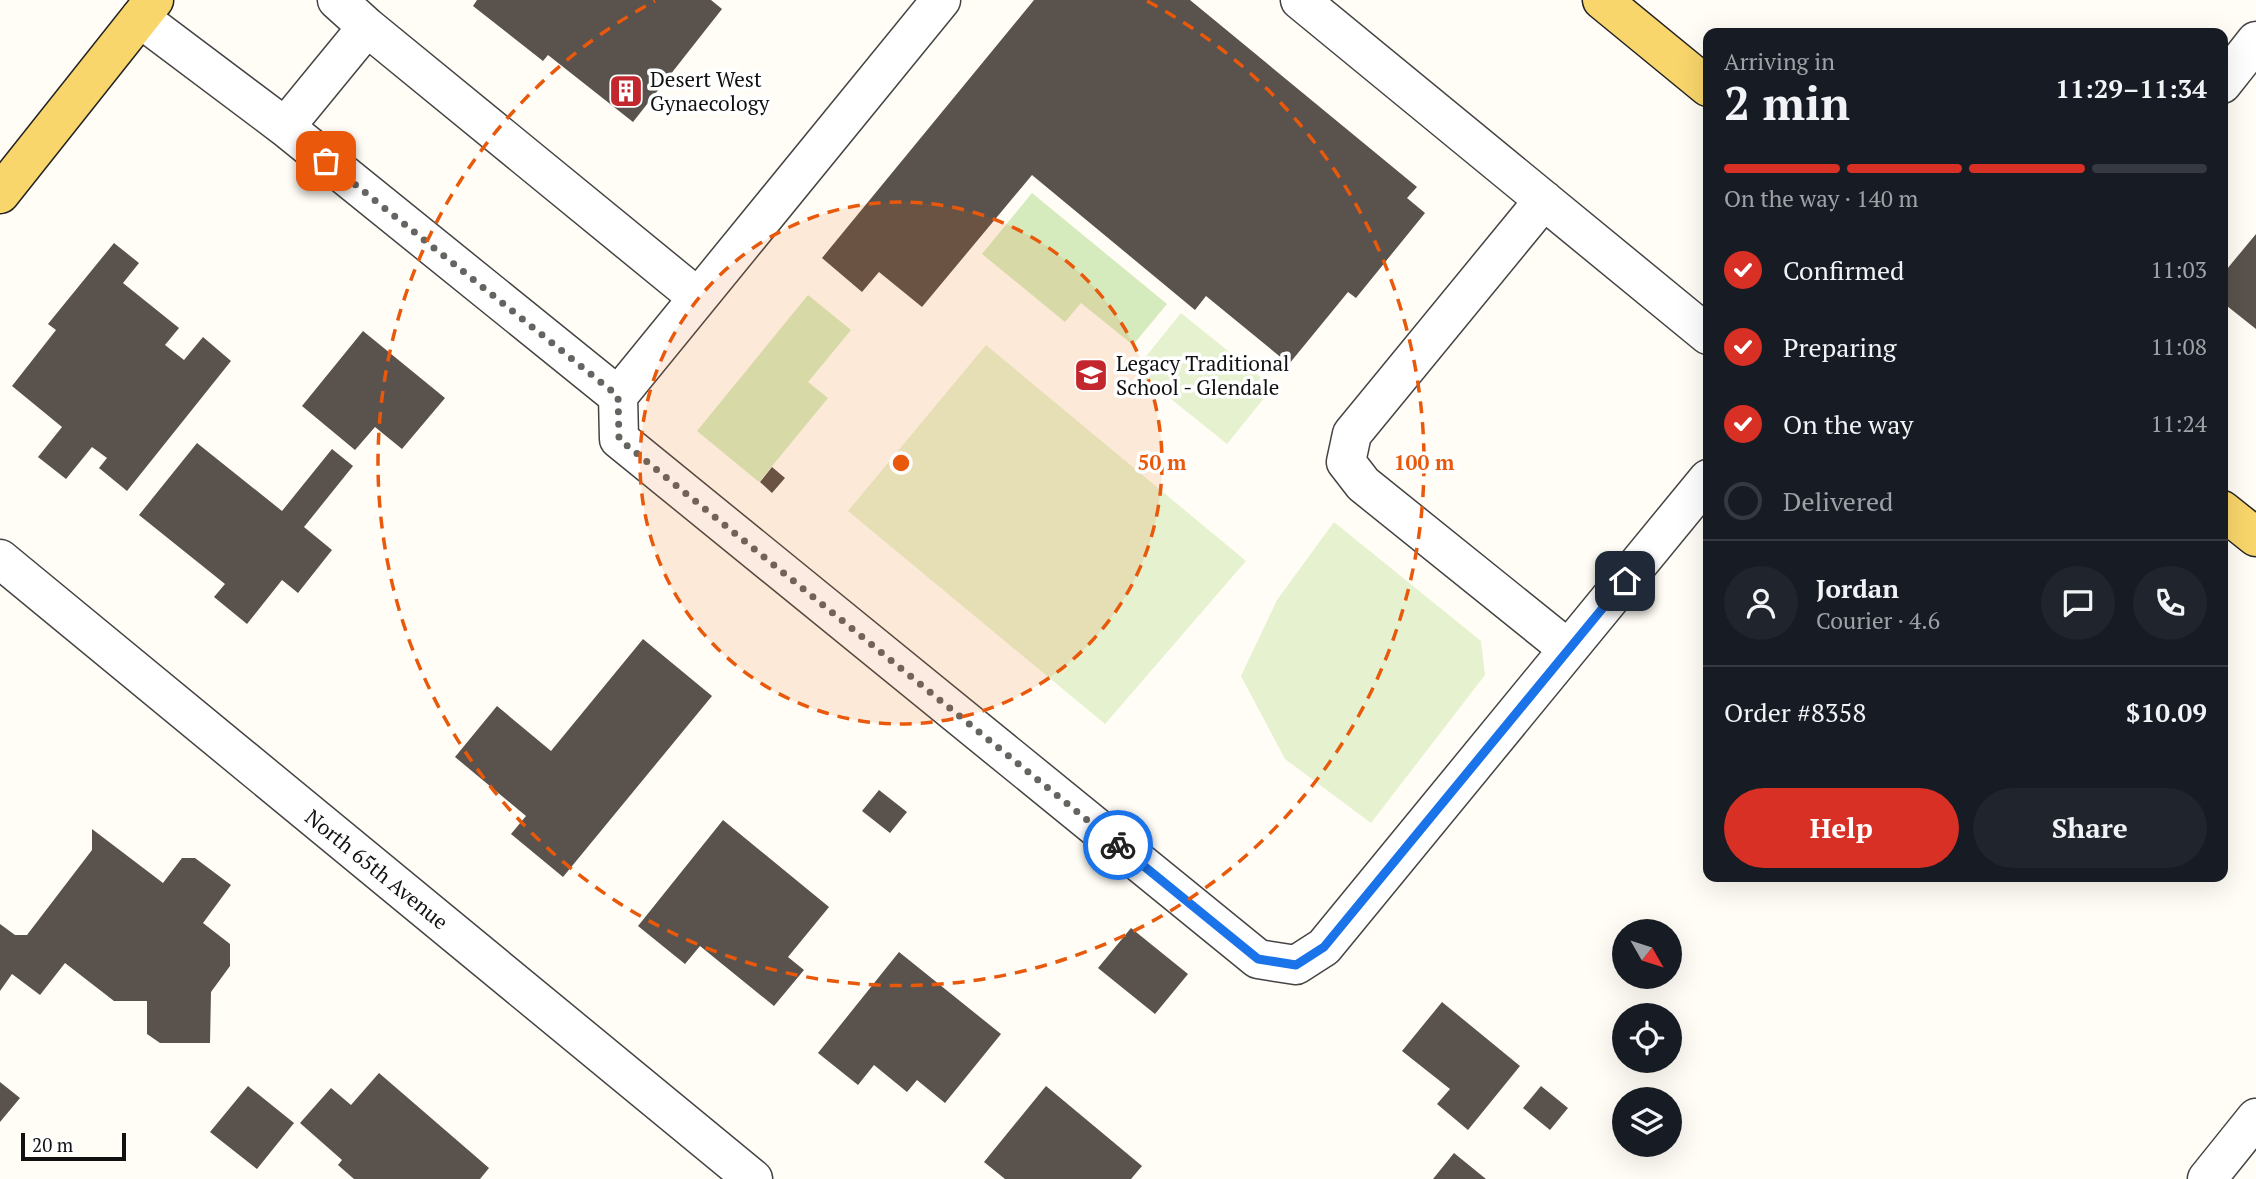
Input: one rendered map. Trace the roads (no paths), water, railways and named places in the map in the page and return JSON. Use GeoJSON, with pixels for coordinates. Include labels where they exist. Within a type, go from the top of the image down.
{"type":"FeatureCollection","features":[{"type":"Feature","properties":{"kind":"main road"},"geometry":{"type":"LineString","coordinates":[[1602,0],[1703,83]]}},
{"type":"Feature","properties":{"kind":"main road"},"geometry":{"type":"LineString","coordinates":[[0,194],[147,9]]}},
{"type":"Feature","properties":{"kind":"main road"},"geometry":{"type":"LineString","coordinates":[[2228,515],[2256,537]]}},
{"type":"Feature","properties":{"kind":"street"},"geometry":{"type":"LineString","coordinates":[[337,0],[697,297]]}},
{"type":"Feature","properties":{"kind":"street"},"geometry":{"type":"LineString","coordinates":[[941,0],[618,396],[619,439],[1258,959],[1296,965],[1324,947],[1703,486]]}},
{"type":"Feature","properties":{"kind":"street"},"geometry":{"type":"LineString","coordinates":[[1300,0],[1703,331]]}},
{"type":"Feature","properties":{"kind":"street"},"geometry":{"type":"LineString","coordinates":[[147,9],[285,127],[618,396]]}},
{"type":"Feature","properties":{"kind":"street"},"geometry":{"type":"LineString","coordinates":[[285,127],[367,27]]}},
{"type":"Feature","properties":{"kind":"street"},"geometry":{"type":"LineString","coordinates":[[2228,76],[2256,41]]}},
{"type":"Feature","properties":{"kind":"street"},"geometry":{"type":"LineString","coordinates":[[1544,200],[1352,434],[1346,462],[1363,484],[1568,649]]}},
{"type":"Feature","properties":{"kind":"street","name":"North 65th Avenue"},"geometry":{"type":"LineString","coordinates":[[0,559],[753,1179]]}},
{"type":"Feature","properties":{"kind":"street"},"geometry":{"type":"LineString","coordinates":[[2207,1179],[2256,1118]]}},
{"type":"Feature","properties":{"kind":"place","name":"Desert West Gynaecology"},"geometry":{"type":"Point","coordinates":[626,91]}},
{"type":"Feature","properties":{"kind":"place","name":"Legacy Traditional School - Glendale"},"geometry":{"type":"Point","coordinates":[1091,375]}}]}
